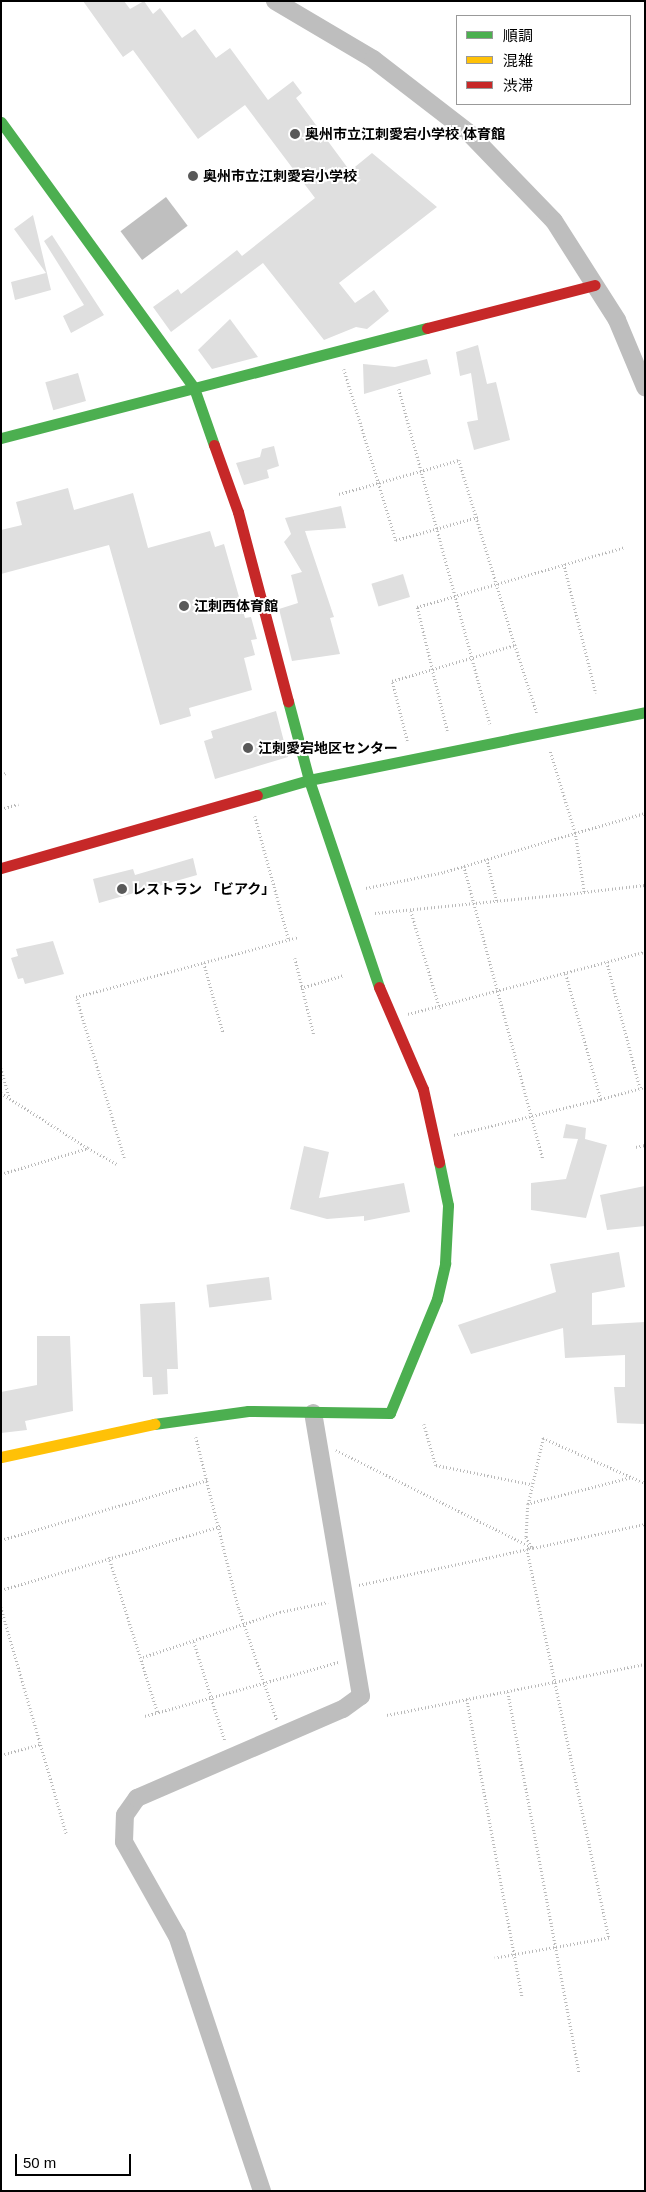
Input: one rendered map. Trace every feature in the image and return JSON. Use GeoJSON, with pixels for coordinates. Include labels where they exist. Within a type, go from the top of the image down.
{"type":"FeatureCollection","features":[{"type":"Feature","properties":{"kind":"street"},"geometry":{"type":"LineString","coordinates":[[275,1],[373,59],[469,133],[554,221],[617,320],[645,387]]}},
{"type":"Feature","properties":{"kind":"street"},"geometry":{"type":"LineString","coordinates":[[1,122],[194,388],[238,512],[309,780],[390,1017],[423,1089],[436,1140],[448,1205],[445,1262],[437,1298],[399,1398],[390,1413],[248,1411],[183,1418],[1,1457]]}},
{"type":"Feature","properties":{"kind":"street"},"geometry":{"type":"LineString","coordinates":[[1,438],[595,285]]}},
{"type":"Feature","properties":{"kind":"street"},"geometry":{"type":"LineString","coordinates":[[1,868],[309,780],[645,712]]}},
{"type":"Feature","properties":{"kind":"street"},"geometry":{"type":"LineString","coordinates":[[262,2191],[177,1936],[124,1842],[125,1815],[137,1798],[344,1709],[361,1696],[312,1413]]}},
{"type":"Feature","properties":{"kind":"path"},"geometry":{"type":"LineString","coordinates":[[343,365],[396,540],[478,517]]}},
{"type":"Feature","properties":{"kind":"path"},"geometry":{"type":"LineString","coordinates":[[399,389],[458,595],[491,725]]}},
{"type":"Feature","properties":{"kind":"path"},"geometry":{"type":"LineString","coordinates":[[339,494],[459,460],[500,583],[515,645],[537,713]]}},
{"type":"Feature","properties":{"kind":"path"},"geometry":{"type":"LineString","coordinates":[[449,737],[434,669],[417,607],[625,547]]}},
{"type":"Feature","properties":{"kind":"path"},"geometry":{"type":"LineString","coordinates":[[564,564],[596,693]]}},
{"type":"Feature","properties":{"kind":"path"},"geometry":{"type":"LineString","coordinates":[[409,749],[392,681],[515,645]]}},
{"type":"Feature","properties":{"kind":"path"},"geometry":{"type":"LineString","coordinates":[[549,750],[575,833],[584,892]]}},
{"type":"Feature","properties":{"kind":"path"},"geometry":{"type":"LineString","coordinates":[[1,774],[7,773]]}},
{"type":"Feature","properties":{"kind":"path"},"geometry":{"type":"LineString","coordinates":[[1,809],[18,804]]}},
{"type":"Feature","properties":{"kind":"path"},"geometry":{"type":"LineString","coordinates":[[252,807],[289,940]]}},
{"type":"Feature","properties":{"kind":"path"},"geometry":{"type":"LineString","coordinates":[[347,892],[464,866],[645,813]]}},
{"type":"Feature","properties":{"kind":"path"},"geometry":{"type":"LineString","coordinates":[[487,859],[498,901]]}},
{"type":"Feature","properties":{"kind":"path"},"geometry":{"type":"LineString","coordinates":[[464,866],[501,992],[534,1116],[542,1159]]}},
{"type":"Feature","properties":{"kind":"path"},"geometry":{"type":"LineString","coordinates":[[355,914],[410,911],[645,886]]}},
{"type":"Feature","properties":{"kind":"path"},"geometry":{"type":"LineString","coordinates":[[410,911],[440,1009]]}},
{"type":"Feature","properties":{"kind":"path"},"geometry":{"type":"LineString","coordinates":[[124,1158],[76,997],[298,937]]}},
{"type":"Feature","properties":{"kind":"path"},"geometry":{"type":"LineString","coordinates":[[390,1017],[440,1009],[645,952]]}},
{"type":"Feature","properties":{"kind":"path"},"geometry":{"type":"LineString","coordinates":[[295,958],[314,1035]]}},
{"type":"Feature","properties":{"kind":"path"},"geometry":{"type":"LineString","coordinates":[[607,962],[640,1088]]}},
{"type":"Feature","properties":{"kind":"path"},"geometry":{"type":"LineString","coordinates":[[204,963],[222,1032]]}},
{"type":"Feature","properties":{"kind":"path"},"geometry":{"type":"LineString","coordinates":[[566,974],[601,1099]]}},
{"type":"Feature","properties":{"kind":"path"},"geometry":{"type":"LineString","coordinates":[[301,988],[344,975]]}},
{"type":"Feature","properties":{"kind":"path"},"geometry":{"type":"LineString","coordinates":[[1,1068],[8,1096]]}},
{"type":"Feature","properties":{"kind":"path"},"geometry":{"type":"LineString","coordinates":[[436,1140],[645,1087]]}},
{"type":"Feature","properties":{"kind":"path"},"geometry":{"type":"LineString","coordinates":[[1,1092],[88,1148],[117,1164]]}},
{"type":"Feature","properties":{"kind":"path"},"geometry":{"type":"LineString","coordinates":[[636,1147],[645,1144]]}},
{"type":"Feature","properties":{"kind":"path"},"geometry":{"type":"LineString","coordinates":[[1,1174],[88,1148]]}},
{"type":"Feature","properties":{"kind":"path"},"geometry":{"type":"LineString","coordinates":[[424,1424],[436,1465],[530,1484]]}},
{"type":"Feature","properties":{"kind":"path"},"geometry":{"type":"LineString","coordinates":[[194,1426],[239,1609],[280,1726]]}},
{"type":"Feature","properties":{"kind":"path"},"geometry":{"type":"LineString","coordinates":[[533,1548],[526,1538],[528,1504],[543,1438],[630,1478],[645,1482]]}},
{"type":"Feature","properties":{"kind":"path"},"geometry":{"type":"LineString","coordinates":[[335,1449],[533,1548]]}},
{"type":"Feature","properties":{"kind":"path"},"geometry":{"type":"LineString","coordinates":[[528,1504],[630,1478]]}},
{"type":"Feature","properties":{"kind":"path"},"geometry":{"type":"LineString","coordinates":[[1,1540],[207,1480]]}},
{"type":"Feature","properties":{"kind":"path"},"geometry":{"type":"LineString","coordinates":[[356,1586],[645,1524]]}},
{"type":"Feature","properties":{"kind":"path"},"geometry":{"type":"LineString","coordinates":[[1,1590],[222,1526]]}},
{"type":"Feature","properties":{"kind":"path"},"geometry":{"type":"LineString","coordinates":[[495,1958],[609,1938],[528,1549]]}},
{"type":"Feature","properties":{"kind":"path"},"geometry":{"type":"LineString","coordinates":[[109,1556],[158,1713]]}},
{"type":"Feature","properties":{"kind":"path"},"geometry":{"type":"LineString","coordinates":[[143,1657],[194,1642],[280,1612],[338,1599]]}},
{"type":"Feature","properties":{"kind":"path"},"geometry":{"type":"LineString","coordinates":[[1,1608],[3,1621],[67,1835]]}},
{"type":"Feature","properties":{"kind":"path"},"geometry":{"type":"LineString","coordinates":[[194,1642],[227,1747]]}},
{"type":"Feature","properties":{"kind":"path"},"geometry":{"type":"LineString","coordinates":[[145,1716],[346,1660]]}},
{"type":"Feature","properties":{"kind":"path"},"geometry":{"type":"LineString","coordinates":[[387,1715],[645,1664]]}},
{"type":"Feature","properties":{"kind":"path"},"geometry":{"type":"LineString","coordinates":[[508,1692],[579,2073]]}},
{"type":"Feature","properties":{"kind":"path"},"geometry":{"type":"LineString","coordinates":[[467,1699],[522,1997]]}},
{"type":"Feature","properties":{"kind":"path"},"geometry":{"type":"LineString","coordinates":[[1,1755],[41,1744]]}},
{"type":"Feature","properties":{"kind":"shaded area"},"geometry":{"type":"Polygon","coordinates":[[[166,197],[188,226],[142,260],[120,231],[166,197]]]}},
{"type":"Feature","properties":{"kind":"building"},"geometry":{"type":"Polygon","coordinates":[[[83,1],[124,1],[130,9],[144,1],[153,14],[160,8],[182,38],[195,29],[216,58],[230,48],[268,100],[293,81],[302,93],[296,98],[350,171],[372,153],[437,207],[339,283],[355,303],[374,290],[389,311],[367,329],[356,327],[324,340],[263,263],[171,332],[153,307],[178,289],[181,294],[237,250],[242,256],[315,198],[245,105],[198,139],[133,50],[123,57],[83,1]]]}},
{"type":"Feature","properties":{"kind":"building"},"geometry":{"type":"Polygon","coordinates":[[[33,215],[51,290],[15,300],[11,282],[46,273],[14,229],[33,215]]]}},
{"type":"Feature","properties":{"kind":"building"},"geometry":{"type":"Polygon","coordinates":[[[52,235],[104,315],[71,333],[63,316],[84,305],[44,241],[52,235]]]}},
{"type":"Feature","properties":{"kind":"building"},"geometry":{"type":"Polygon","coordinates":[[[230,319],[258,357],[212,369],[198,350],[230,319]]]}},
{"type":"Feature","properties":{"kind":"building"},"geometry":{"type":"Polygon","coordinates":[[[478,345],[487,384],[496,382],[510,440],[474,450],[467,422],[478,420],[471,373],[460,376],[456,352],[478,345]]]}},
{"type":"Feature","properties":{"kind":"building"},"geometry":{"type":"Polygon","coordinates":[[[427,359],[431,374],[364,394],[363,364],[395,367],[427,359]]]}},
{"type":"Feature","properties":{"kind":"building"},"geometry":{"type":"Polygon","coordinates":[[[78,373],[86,401],[53,410],[45,382],[78,373]]]}},
{"type":"Feature","properties":{"kind":"building"},"geometry":{"type":"Polygon","coordinates":[[[274,446],[279,466],[267,470],[269,478],[244,485],[236,463],[260,457],[262,449],[274,446]]]}},
{"type":"Feature","properties":{"kind":"building","name":"江刺西体育館"},"geometry":{"type":"Polygon","coordinates":[[[68,488],[74,510],[133,493],[148,548],[210,531],[215,547],[224,544],[245,618],[251,617],[257,639],[251,640],[255,655],[244,658],[252,690],[189,708],[191,716],[160,725],[109,545],[1,574],[1,530],[22,525],[16,502],[68,488]]]}},
{"type":"Feature","properties":{"kind":"building"},"geometry":{"type":"Polygon","coordinates":[[[341,506],[346,528],[305,531],[334,617],[330,618],[340,654],[292,661],[279,609],[298,603],[291,575],[302,572],[284,542],[291,534],[285,518],[341,506]]]}},
{"type":"Feature","properties":{"kind":"building"},"geometry":{"type":"Polygon","coordinates":[[[403,574],[410,597],[378,607],[371,584],[403,574]]]}},
{"type":"Feature","properties":{"kind":"building","name":"江刺愛宕地区センター"},"geometry":{"type":"Polygon","coordinates":[[[276,711],[288,757],[215,779],[204,741],[213,738],[211,731],[276,711]]]}},
{"type":"Feature","properties":{"kind":"building","name":"レストラン 「ビアク」"},"geometry":{"type":"Polygon","coordinates":[[[193,858],[197,875],[99,903],[93,879],[133,869],[135,875],[193,858]]]}},
{"type":"Feature","properties":{"kind":"building"},"geometry":{"type":"Polygon","coordinates":[[[53,941],[64,974],[25,984],[23,978],[18,979],[11,958],[18,956],[16,949],[53,941]]]}},
{"type":"Feature","properties":{"kind":"building"},"geometry":{"type":"Polygon","coordinates":[[[566,1124],[586,1128],[585,1139],[607,1145],[586,1218],[531,1210],[531,1183],[566,1179],[578,1139],[563,1138],[566,1124]]]}},
{"type":"Feature","properties":{"kind":"building"},"geometry":{"type":"Polygon","coordinates":[[[304,1146],[329,1152],[319,1198],[404,1183],[410,1212],[364,1221],[364,1216],[327,1219],[290,1209],[304,1146]]]}},
{"type":"Feature","properties":{"kind":"building"},"geometry":{"type":"Polygon","coordinates":[[[645,1186],[645,1226],[607,1230],[600,1195],[645,1186]]]}},
{"type":"Feature","properties":{"kind":"building"},"geometry":{"type":"Polygon","coordinates":[[[619,1252],[625,1287],[592,1293],[592,1325],[645,1322],[645,1424],[617,1423],[614,1387],[625,1387],[625,1355],[565,1358],[563,1328],[471,1354],[458,1325],[556,1292],[550,1264],[619,1252]]]}},
{"type":"Feature","properties":{"kind":"building"},"geometry":{"type":"Polygon","coordinates":[[[269,1277],[272,1300],[209,1308],[206,1285],[269,1277]]]}},
{"type":"Feature","properties":{"kind":"building"},"geometry":{"type":"Polygon","coordinates":[[[175,1302],[178,1369],[167,1369],[168,1394],[153,1395],[152,1377],[143,1377],[140,1304],[175,1302]]]}},
{"type":"Feature","properties":{"kind":"building"},"geometry":{"type":"Polygon","coordinates":[[[37,1336],[70,1336],[73,1411],[25,1421],[27,1430],[1,1433],[1,1392],[37,1385],[37,1336]]]}},
{"type":"Feature","properties":{"kind":"traffic: fast"},"geometry":{"type":"LineString","coordinates":[[1,122],[194,388],[214,445]]}},
{"type":"Feature","properties":{"kind":"traffic: fast"},"geometry":{"type":"LineString","coordinates":[[1,438],[427,328]]}},
{"type":"Feature","properties":{"kind":"traffic: fast"},"geometry":{"type":"LineString","coordinates":[[288,701],[309,780],[379,987]]}},
{"type":"Feature","properties":{"kind":"traffic: fast"},"geometry":{"type":"LineString","coordinates":[[257,795],[309,780],[645,712]]}},
{"type":"Feature","properties":{"kind":"traffic: fast"},"geometry":{"type":"LineString","coordinates":[[154,1424],[248,1411],[390,1413],[437,1299],[445,1263],[448,1205],[439,1162]]}},
{"type":"Feature","properties":{"kind":"traffic: slow"},"geometry":{"type":"LineString","coordinates":[[1,1457],[154,1424]]}},
{"type":"Feature","properties":{"kind":"traffic: jam"},"geometry":{"type":"LineString","coordinates":[[427,328],[595,285]]}},
{"type":"Feature","properties":{"kind":"traffic: jam"},"geometry":{"type":"LineString","coordinates":[[214,445],[238,512],[288,701]]}},
{"type":"Feature","properties":{"kind":"traffic: jam"},"geometry":{"type":"LineString","coordinates":[[1,868],[257,795]]}},
{"type":"Feature","properties":{"kind":"traffic: jam"},"geometry":{"type":"LineString","coordinates":[[379,987],[423,1089],[439,1162]]}},
{"type":"Feature","properties":{"kind":"place","name":"奥州市立江刺愛宕小学校 体育館"},"geometry":{"type":"Point","coordinates":[295,134]}},
{"type":"Feature","properties":{"kind":"place","name":"奥州市立江刺愛宕小学校"},"geometry":{"type":"Point","coordinates":[193,176]}},
{"type":"Feature","properties":{"kind":"place","name":"江刺西体育館"},"geometry":{"type":"Point","coordinates":[184,606]}},
{"type":"Feature","properties":{"kind":"place","name":"江刺愛宕地区センター"},"geometry":{"type":"Point","coordinates":[248,748]}},
{"type":"Feature","properties":{"kind":"place","name":"レストラン 「ビアク」"},"geometry":{"type":"Point","coordinates":[122,889]}}]}
